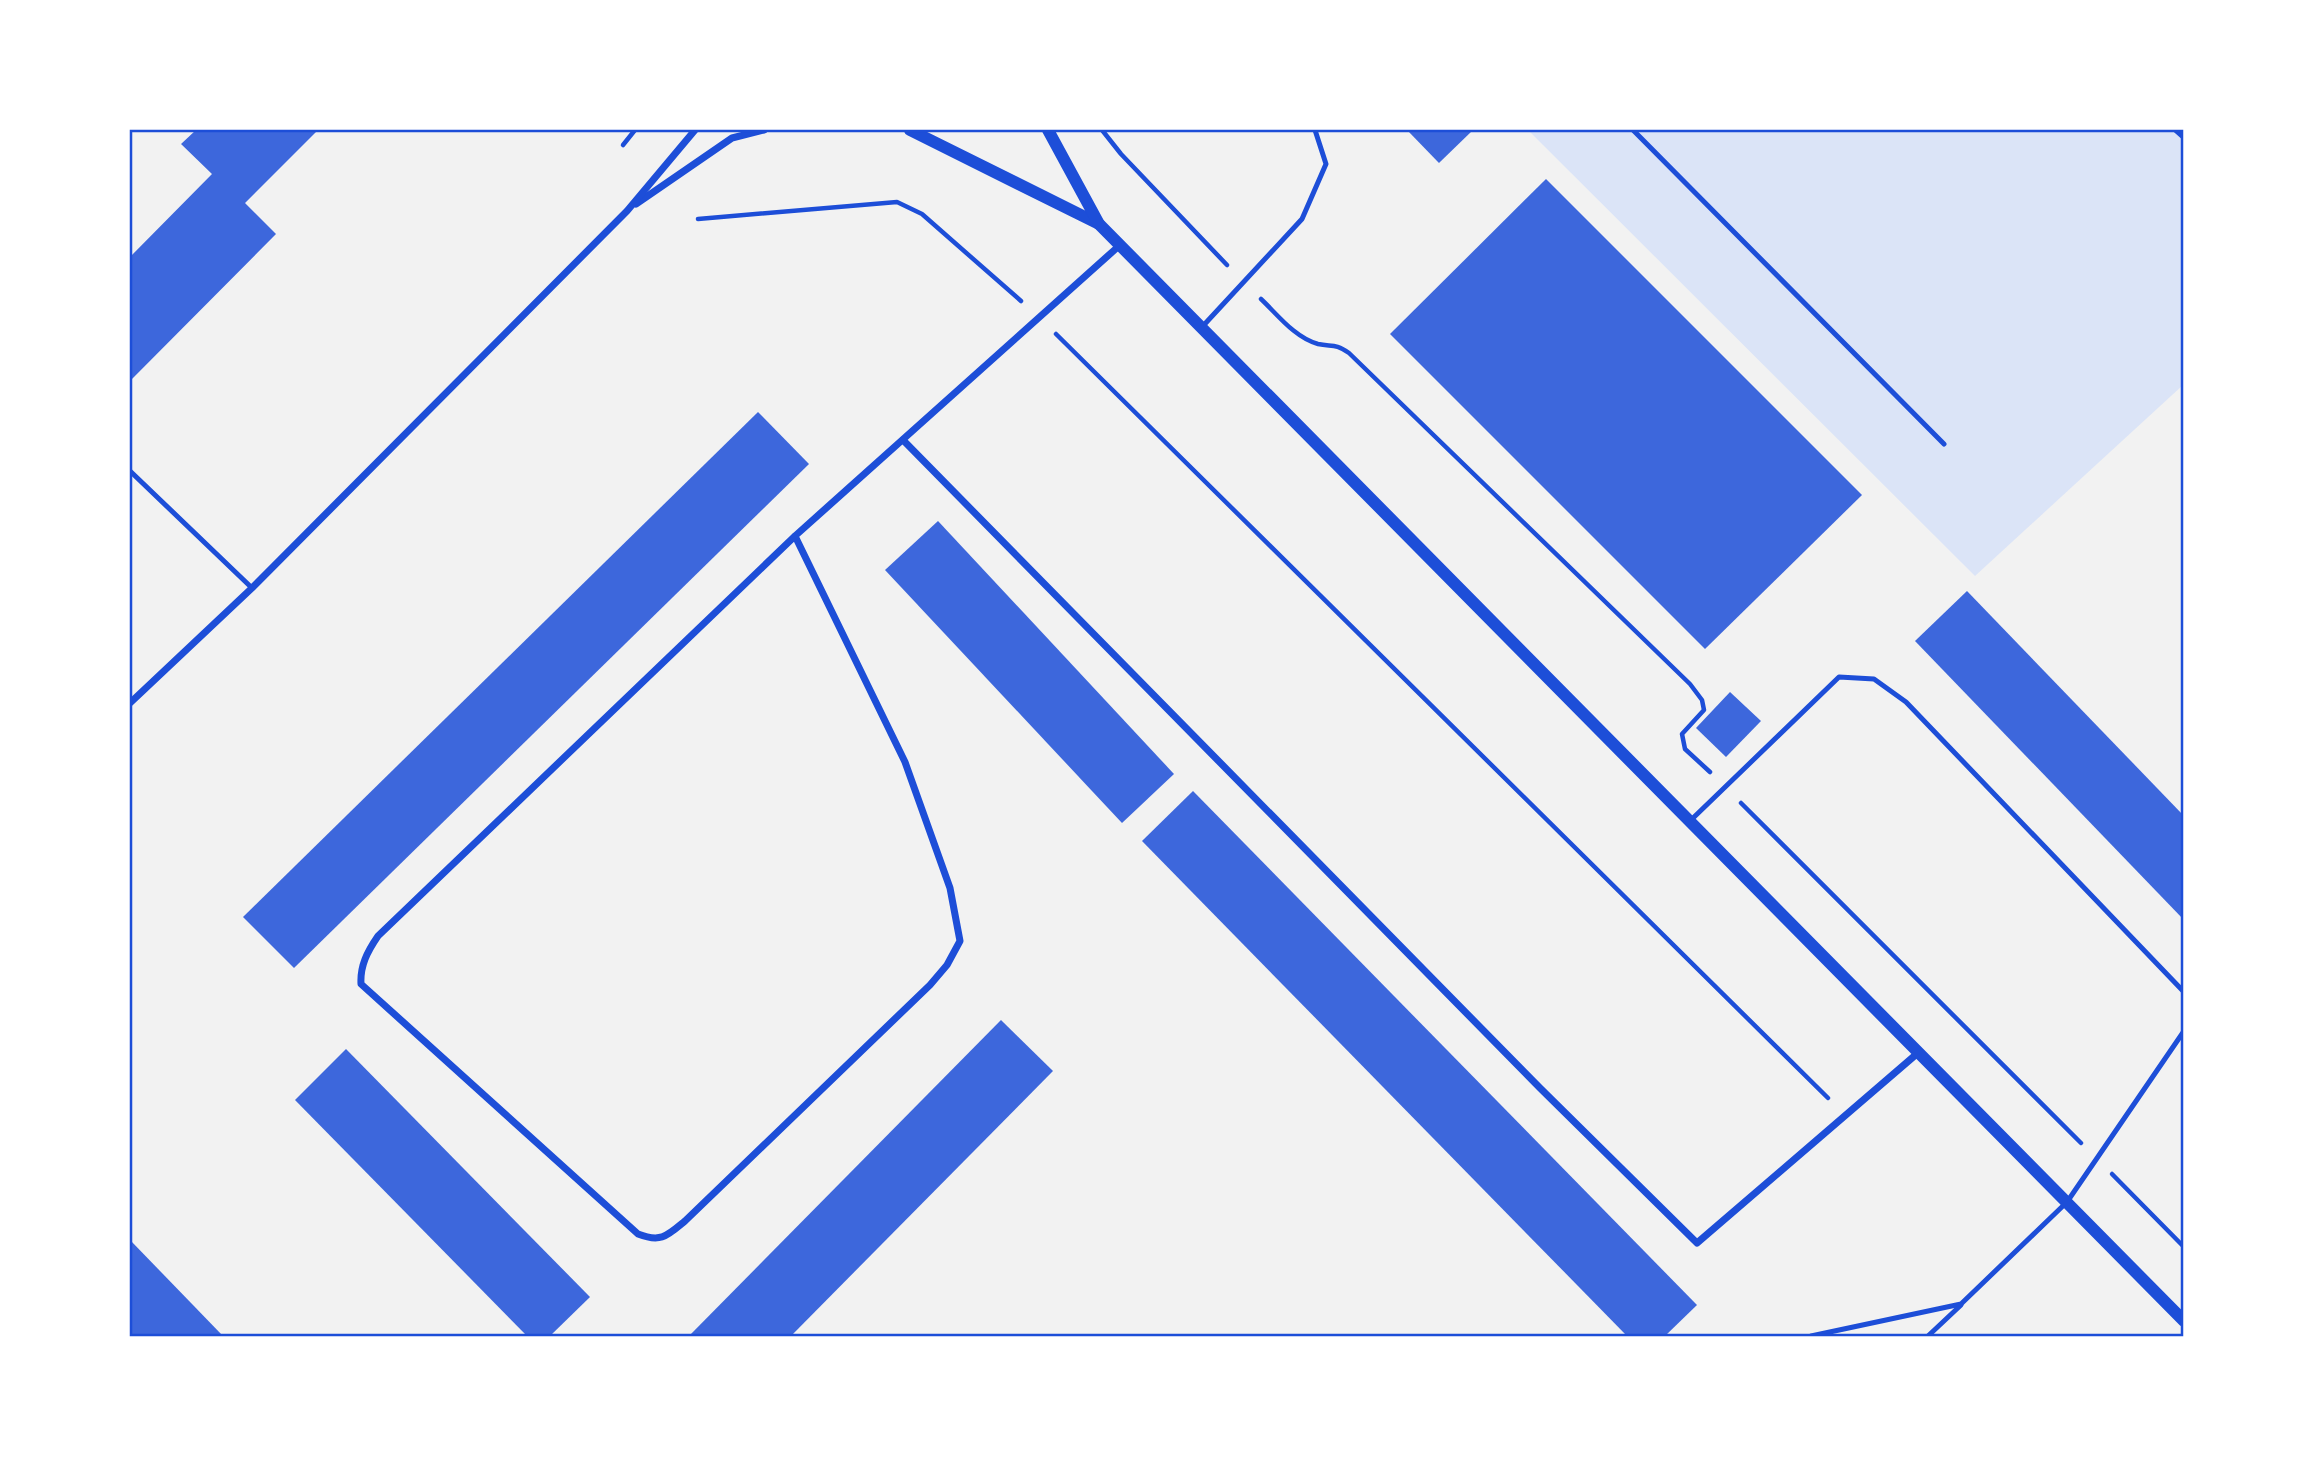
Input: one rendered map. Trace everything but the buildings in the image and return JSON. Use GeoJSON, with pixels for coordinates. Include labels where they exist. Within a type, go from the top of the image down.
{"type":"FeatureCollection","features":[{"type":"Feature","properties":{"kind":"street"},"geometry":{"type":"LineString","coordinates":[[130,703],[252,588],[627,211],[695,130]]}},
{"type":"Feature","properties":{"kind":"street"},"geometry":{"type":"LineString","coordinates":[[627,211],[732,138],[764,130]]}},
{"type":"Feature","properties":{"kind":"street"},"geometry":{"type":"LineString","coordinates":[[910,130],[1099,224],[2183,1321]]}},
{"type":"Feature","properties":{"kind":"street"},"geometry":{"type":"LineString","coordinates":[[1048,130],[1099,224]]}},
{"type":"Feature","properties":{"kind":"street"},"geometry":{"type":"LineString","coordinates":[[795,536],[905,762],[950,888],[960,941],[947,965],[930,985],[685,1221],[664,1237],[653,1240],[638,1234],[361,984],[360,972],[370,948],[378,936],[795,536],[1120,244]]}},
{"type":"Feature","properties":{"kind":"street"},"geometry":{"type":"LineString","coordinates":[[903,440],[1540,1088],[1698,1243],[1919,1052]]}},
{"type":"Feature","properties":{"kind":"lane"},"geometry":{"type":"LineString","coordinates":[[1202,327],[1302,219],[1326,164],[1315,130]]}},
{"type":"Feature","properties":{"kind":"lane"},"geometry":{"type":"LineString","coordinates":[[1633,130],[1944,444]]}},
{"type":"Feature","properties":{"kind":"lane"},"geometry":{"type":"LineString","coordinates":[[130,471],[252,588]]}},
{"type":"Feature","properties":{"kind":"lane"},"geometry":{"type":"LineString","coordinates":[[1690,821],[1839,677],[1874,679],[1906,702],[2183,992]]}},
{"type":"Feature","properties":{"kind":"lane"},"geometry":{"type":"LineString","coordinates":[[1928,1336],[2067,1202],[2183,1031]]}},
{"type":"Feature","properties":{"kind":"lane"},"geometry":{"type":"LineString","coordinates":[[1811,1336],[1961,1304]]}},
{"type":"Feature","properties":{"kind":"path"},"geometry":{"type":"LineString","coordinates":[[623,145],[635,130]]}},
{"type":"Feature","properties":{"kind":"path"},"geometry":{"type":"LineString","coordinates":[[1102,130],[1121,154],[1244,283],[1298,334],[1317,344],[1338,345],[1349,353],[1690,684],[1702,700],[1704,710],[1682,734],[1685,749],[2183,1247]]}},
{"type":"Feature","properties":{"kind":"path"},"geometry":{"type":"LineString","coordinates":[[2175,130],[2183,138]]}},
{"type":"Feature","properties":{"kind":"path"},"geometry":{"type":"LineString","coordinates":[[698,219],[897,202],[922,214],[1039,317],[1845,1115]]}},
{"type":"Feature","properties":{"kind":"shaded area"},"geometry":{"type":"Polygon","coordinates":[[[1528,130],[2183,130],[2183,385],[1975,576],[1528,130]]]}}]}
